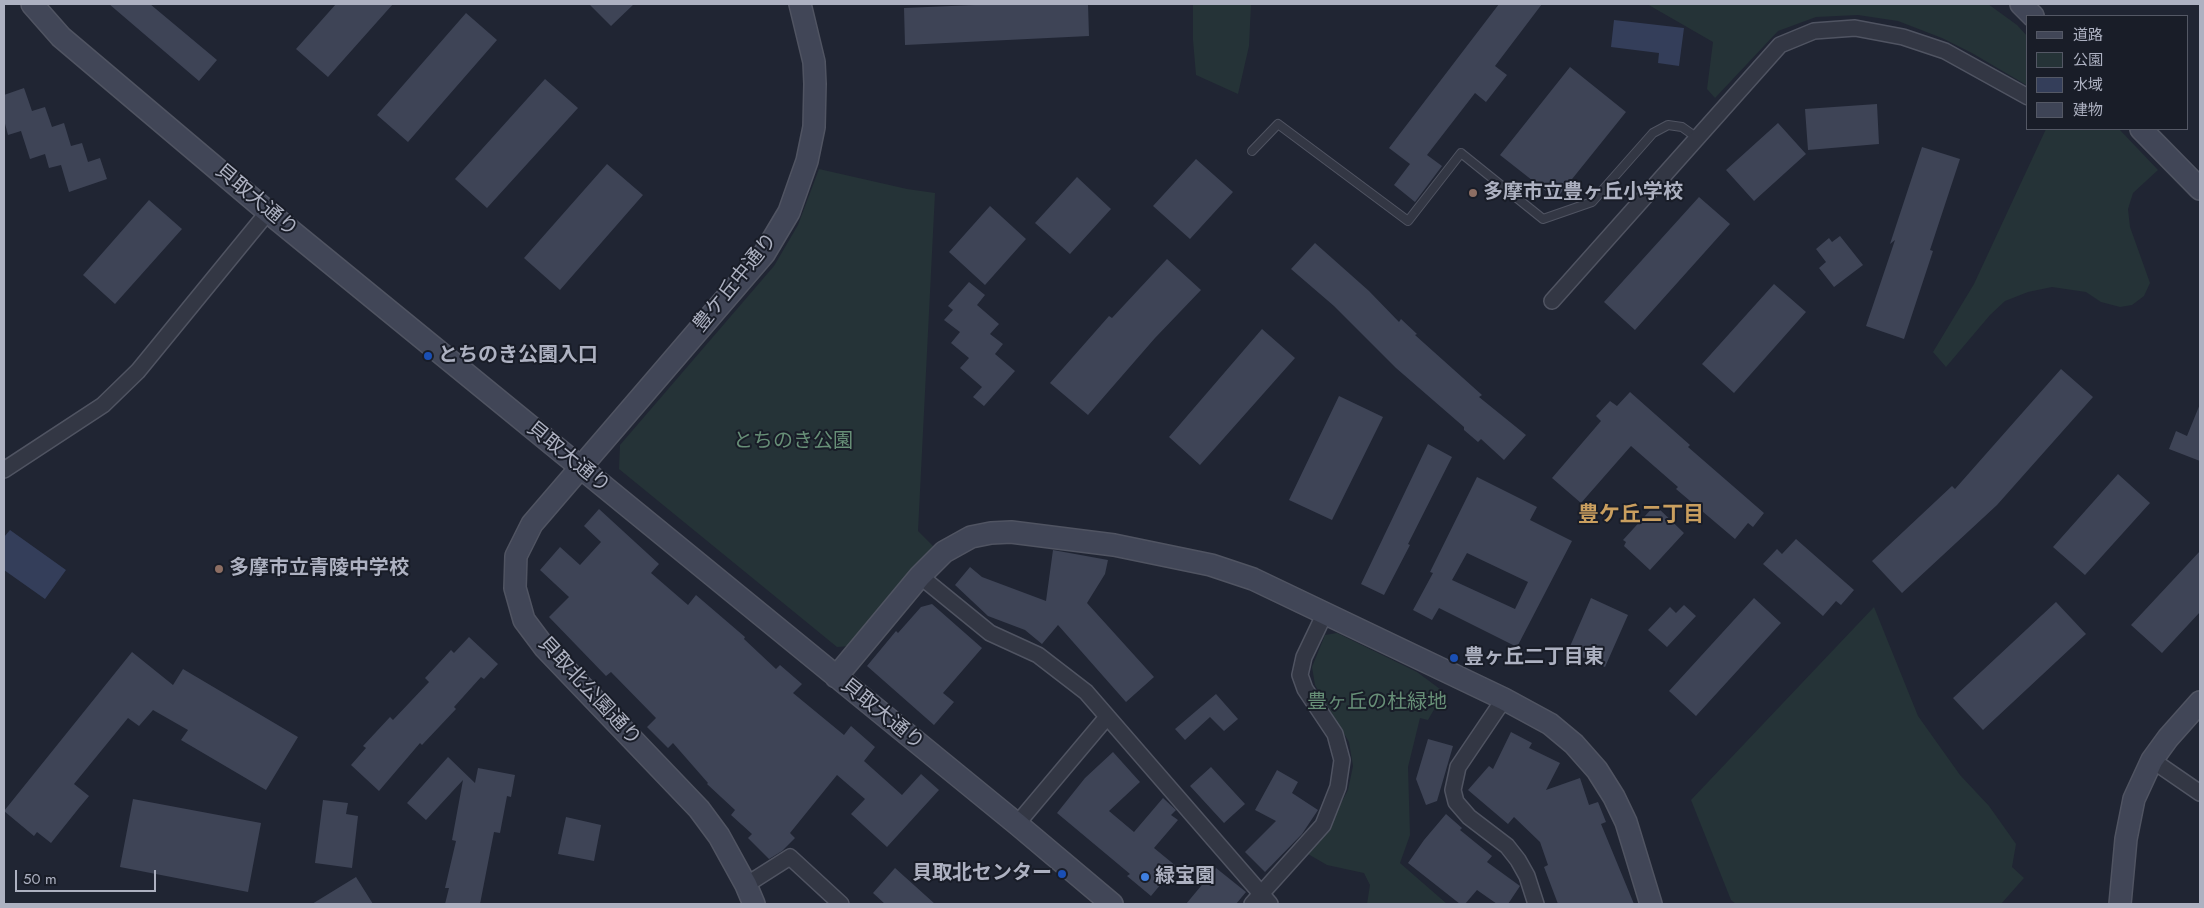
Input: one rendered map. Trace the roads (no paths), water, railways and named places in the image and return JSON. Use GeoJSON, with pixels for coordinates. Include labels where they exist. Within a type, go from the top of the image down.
{"type":"FeatureCollection","features":[{"type":"Feature","properties":{"kind":"street","name":"貝取大通り"},"geometry":{"type":"LineString","coordinates":[[32,4],[61,37],[268,212],[1017,824],[1112,904]]}},
{"type":"Feature","properties":{"kind":"street","name":"豊ケ丘中通り"},"geometry":{"type":"LineString","coordinates":[[580,468],[764,254],[789,212],[807,161],[814,127],[816,84],[814,62],[800,4]]}},
{"type":"Feature","properties":{"kind":"street"},"geometry":{"type":"LineString","coordinates":[[2021,4],[2033,15]]}},
{"type":"Feature","properties":{"kind":"street"},"geometry":{"type":"LineString","coordinates":[[1552,301],[1696,137],[1780,45],[1814,31],[1855,28],[1903,37],[1945,50],[2026,96]]}},
{"type":"Feature","properties":{"kind":"street"},"geometry":{"type":"LineString","coordinates":[[2142,130],[2200,189]]}},
{"type":"Feature","properties":{"kind":"street"},"geometry":{"type":"LineString","coordinates":[[4,470],[103,404],[138,371],[268,212]]}},
{"type":"Feature","properties":{"kind":"street","name":"貝取北公園通り"},"geometry":{"type":"LineString","coordinates":[[580,468],[532,524],[516,556],[515,588],[524,620],[545,648],[699,809],[719,836],[750,895]]}},
{"type":"Feature","properties":{"kind":"street"},"geometry":{"type":"LineString","coordinates":[[836,678],[920,576],[944,552],[957,543],[971,537],[1011,532],[1114,545],[1211,565],[1253,579],[1504,699],[1550,724],[1574,744],[1597,770],[1626,822],[1651,904]]}},
{"type":"Feature","properties":{"kind":"street"},"geometry":{"type":"LineString","coordinates":[[920,576],[990,633],[1038,655],[1086,692],[1261,901],[1323,825],[1338,787],[1342,760],[1336,734],[1305,689],[1300,675],[1304,657],[1325,613]]}},
{"type":"Feature","properties":{"kind":"street"},"geometry":{"type":"LineString","coordinates":[[1504,699],[1458,767],[1453,790],[1456,802],[1469,817],[1507,846],[1518,860],[1527,876],[1536,904]]}},
{"type":"Feature","properties":{"kind":"street"},"geometry":{"type":"LineString","coordinates":[[2120,904],[2126,839],[2134,799],[2152,760],[2168,738],[2200,702]]}},
{"type":"Feature","properties":{"kind":"street"},"geometry":{"type":"LineString","coordinates":[[1017,824],[1107,717]]}},
{"type":"Feature","properties":{"kind":"street"},"geometry":{"type":"LineString","coordinates":[[2152,760],[2200,793]]}},
{"type":"Feature","properties":{"kind":"street"},"geometry":{"type":"LineString","coordinates":[[750,895],[790,857],[841,904]]}},
{"type":"Feature","properties":{"kind":"lane"},"geometry":{"type":"LineString","coordinates":[[1252,151],[1278,124],[1408,221],[1461,153],[1543,219],[1592,202],[1653,133],[1668,125],[1682,127],[1696,137]]}},
{"type":"Feature","properties":{"kind":"water"},"geometry":{"type":"Polygon","coordinates":[[[1614,20],[1684,28],[1679,66],[1658,63],[1659,53],[1611,47],[1614,20]]]}},
{"type":"Feature","properties":{"kind":"water"},"geometry":{"type":"Polygon","coordinates":[[[10,530],[66,570],[45,599],[4,570],[4,537],[10,530]]]}},
{"type":"Feature","properties":{"kind":"place","name":"多摩市立豊ヶ丘小学校"},"geometry":{"type":"Point","coordinates":[1473,193]}},
{"type":"Feature","properties":{"kind":"place","name":"とちのき公園入口"},"geometry":{"type":"Point","coordinates":[428,356]}},
{"type":"Feature","properties":{"kind":"place","name":"多摩市立青陵中学校"},"geometry":{"type":"Point","coordinates":[219,569]}},
{"type":"Feature","properties":{"kind":"place","name":"豊ヶ丘二丁目東"},"geometry":{"type":"Point","coordinates":[1454,658]}},
{"type":"Feature","properties":{"kind":"place","name":"貝取北センター"},"geometry":{"type":"Point","coordinates":[1062,874]}},
{"type":"Feature","properties":{"kind":"place","name":"緑宝園"},"geometry":{"type":"Point","coordinates":[1145,877]}},
{"type":"Feature","properties":{"kind":"district","name":"豊ケ丘二丁目"},"geometry":{"type":"Point","coordinates":[1641,516]}},
{"type":"Feature","properties":{"kind":"park label","name":"とちのき公園"},"geometry":{"type":"Point","coordinates":[793,442]}},
{"type":"Feature","properties":{"kind":"park label","name":"豊ヶ丘の杜緑地"},"geometry":{"type":"Point","coordinates":[1377,703]}}]}
